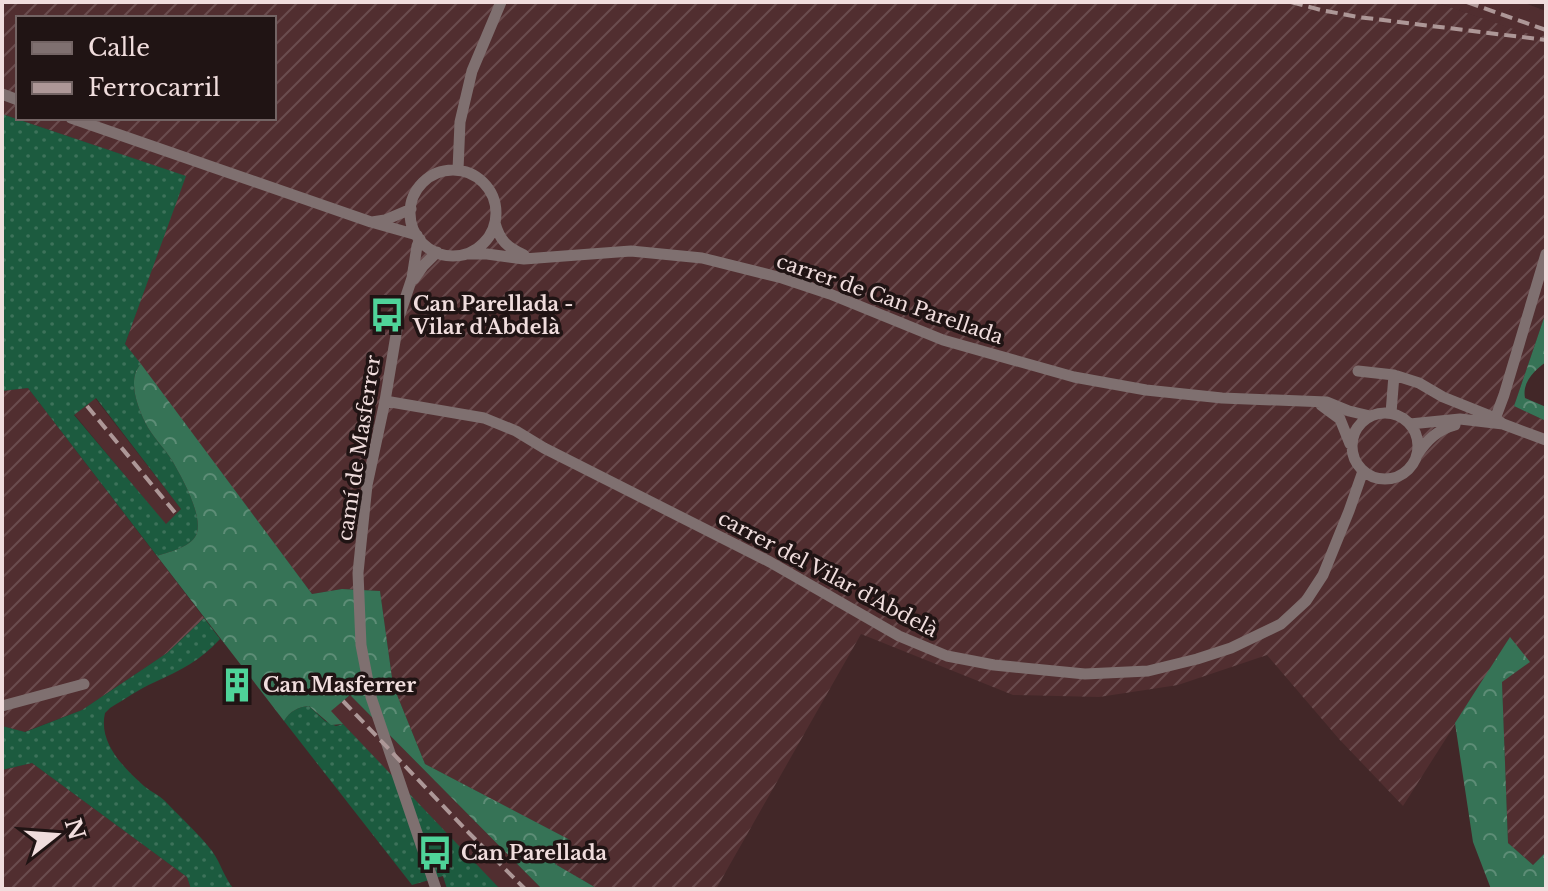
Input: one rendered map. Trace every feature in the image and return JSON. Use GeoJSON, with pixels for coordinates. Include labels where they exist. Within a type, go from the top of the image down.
{"type":"FeatureCollection","features":[{"type":"Feature","properties":{"kind":"street"},"geometry":{"type":"LineString","coordinates":[[458,170],[460,122],[472,71],[501,2]]}},
{"type":"Feature","properties":{"kind":"street"},"geometry":{"type":"LineString","coordinates":[[77,120],[419,237]]}},
{"type":"Feature","properties":{"kind":"street"},"geometry":{"type":"LineString","coordinates":[[444,170],[458,170],[484,182],[493,194],[495,223],[489,237],[479,247],[466,254],[451,256],[425,245],[412,222],[411,209],[414,195],[421,184],[444,170]]}},
{"type":"Feature","properties":{"kind":"street"},"geometry":{"type":"LineString","coordinates":[[371,222],[385,220],[411,209]]}},
{"type":"Feature","properties":{"kind":"street","name":"carrer de Can Parellada"},"geometry":{"type":"LineString","coordinates":[[495,223],[499,237],[512,249],[526,256],[552,258]]}},
{"type":"Feature","properties":{"kind":"street","name":"camí de Masferrer"},"geometry":{"type":"LineString","coordinates":[[419,237],[412,278],[399,317],[367,485],[358,573],[361,645],[371,697],[436,889]]}},
{"type":"Feature","properties":{"kind":"street","name":"carrer de Can Parellada"},"geometry":{"type":"LineString","coordinates":[[466,254],[524,259],[631,251],[702,258],[782,278],[943,340],[1074,377],[1146,390],[1222,398],[1327,402],[1370,416]]}},
{"type":"Feature","properties":{"kind":"street","name":"camí de Masferrer"},"geometry":{"type":"LineString","coordinates":[[408,290],[423,266],[437,252]]}},
{"type":"Feature","properties":{"kind":"street"},"geometry":{"type":"LineString","coordinates":[[1499,421],[1546,254]]}},
{"type":"Feature","properties":{"kind":"street"},"geometry":{"type":"LineString","coordinates":[[1358,371],[1394,375],[1419,383],[1443,397],[1546,440]]}},
{"type":"Feature","properties":{"kind":"street"},"geometry":{"type":"LineString","coordinates":[[1391,413],[1394,375]]}},
{"type":"Feature","properties":{"kind":"street"},"geometry":{"type":"LineString","coordinates":[[1310,400],[1340,419],[1356,463],[1363,471],[1383,479],[1404,473],[1432,435],[1446,427],[1480,421]]}},
{"type":"Feature","properties":{"kind":"street","name":"carrer del Vilar d'Abdelà"},"geometry":{"type":"LineString","coordinates":[[385,401],[484,418],[506,427],[770,562],[899,636],[947,656],[1085,674],[1148,671],[1197,659],[1281,624],[1306,601],[1323,575],[1363,471]]}},
{"type":"Feature","properties":{"kind":"street"},"geometry":{"type":"LineString","coordinates":[[1352,453],[1355,431],[1361,423],[1370,416],[1391,413],[1410,424],[1418,445],[1416,456]]}},
{"type":"Feature","properties":{"kind":"street"},"geometry":{"type":"LineString","coordinates":[[1410,424],[1460,419],[1499,421]]}},
{"type":"Feature","properties":{"kind":"street","name":"carrer del Vilar d'Abdelà"},"geometry":{"type":"LineString","coordinates":[[1349,511],[1370,485],[1383,479]]}},
{"type":"Feature","properties":{"kind":"street"},"geometry":{"type":"LineString","coordinates":[[2,706],[84,684]]}},
{"type":"Feature","properties":{"kind":"shaded area"},"geometry":{"type":"Polygon","coordinates":[[[2,2],[1435,2],[1525,33],[1546,36],[1546,312],[1514,406],[1546,421],[1546,852],[1533,865],[1508,843],[1502,682],[1510,638],[1403,806],[1339,739],[1267,655],[1178,685],[1099,697],[1013,695],[861,634],[716,889],[598,889],[555,864],[569,840],[425,764],[393,685],[380,591],[342,589],[312,594],[125,344],[185,176],[20,120],[276,120],[276,16],[16,16],[16,119],[2,114],[2,2]]]}},
{"type":"Feature","properties":{"kind":"shaded area"},"geometry":{"type":"Polygon","coordinates":[[[1435,2],[1522,2],[1546,11],[1546,41],[1435,2]]]}},
{"type":"Feature","properties":{"kind":"shaded area"},"geometry":{"type":"Polygon","coordinates":[[[28,388],[204,618],[167,653],[82,710],[24,732],[2,726],[2,391],[28,388]]]}},
{"type":"Feature","properties":{"kind":"shaded area"},"geometry":{"type":"Polygon","coordinates":[[[95,398],[181,509],[166,525],[74,414],[95,398]]]}},
{"type":"Feature","properties":{"kind":"shaded area"},"geometry":{"type":"Polygon","coordinates":[[[350,695],[542,889],[500,889],[473,863],[330,711],[350,695]]]}},
{"type":"Feature","properties":{"kind":"shaded area"},"geometry":{"type":"Polygon","coordinates":[[[32,763],[187,877],[191,889],[2,889],[2,770],[32,763]]]}},
{"type":"Feature","properties":{"kind":"green space"},"geometry":{"type":"Polygon","coordinates":[[[2,114],[186,176],[125,344],[141,364],[134,384],[142,415],[173,462],[195,510],[198,530],[192,541],[157,556],[28,388],[2,391],[2,114]],[[96,398],[74,415],[166,524],[181,509],[96,398]]]}},
{"type":"Feature","properties":{"kind":"green space"},"geometry":{"type":"Polygon","coordinates":[[[1546,312],[1546,362],[1530,377],[1525,387],[1525,398],[1546,407],[1546,421],[1514,406],[1546,312]]]}},
{"type":"Feature","properties":{"kind":"green space"},"geometry":{"type":"Polygon","coordinates":[[[141,364],[312,594],[342,589],[380,591],[393,685],[425,764],[570,840],[555,864],[598,889],[542,889],[350,695],[331,711],[343,724],[331,725],[309,706],[295,710],[284,721],[157,556],[188,544],[198,530],[192,499],[182,478],[139,408],[134,384],[141,364]]]}},
{"type":"Feature","properties":{"kind":"green space"},"geometry":{"type":"Polygon","coordinates":[[[204,618],[220,639],[190,664],[110,708],[105,713],[105,735],[121,763],[201,838],[234,889],[191,889],[187,877],[32,763],[2,770],[2,726],[25,732],[82,710],[167,653],[204,618]]]}},
{"type":"Feature","properties":{"kind":"green space"},"geometry":{"type":"Polygon","coordinates":[[[1510,637],[1530,662],[1502,682],[1508,843],[1533,865],[1546,852],[1546,889],[1491,889],[1473,842],[1455,723],[1510,637]]]}},
{"type":"Feature","properties":{"kind":"green space"},"geometry":{"type":"Polygon","coordinates":[[[309,706],[325,721],[336,726],[343,724],[500,889],[447,889],[443,876],[412,885],[284,721],[295,710],[309,706]]]}},
{"type":"Feature","properties":{"kind":"railway"},"geometry":{"type":"LineString","coordinates":[[1291,2],[1358,17],[1546,40]]}},
{"type":"Feature","properties":{"kind":"railway"},"geometry":{"type":"LineString","coordinates":[[1467,2],[1546,30]]}},
{"type":"Feature","properties":{"kind":"railway"},"geometry":{"type":"LineString","coordinates":[[87,406],[177,515]]}},
{"type":"Feature","properties":{"kind":"railway"},"geometry":{"type":"LineString","coordinates":[[343,701],[525,889]]}},
{"type":"Feature","properties":{"kind":"place","name":"Can Parellada - Vilar d'Abdelà"},"geometry":{"type":"Point","coordinates":[387,315]}},
{"type":"Feature","properties":{"kind":"place","name":"Can Masferrer"},"geometry":{"type":"Point","coordinates":[237,685]}},
{"type":"Feature","properties":{"kind":"place","name":"Can Parellada"},"geometry":{"type":"Point","coordinates":[435,853]}}]}
